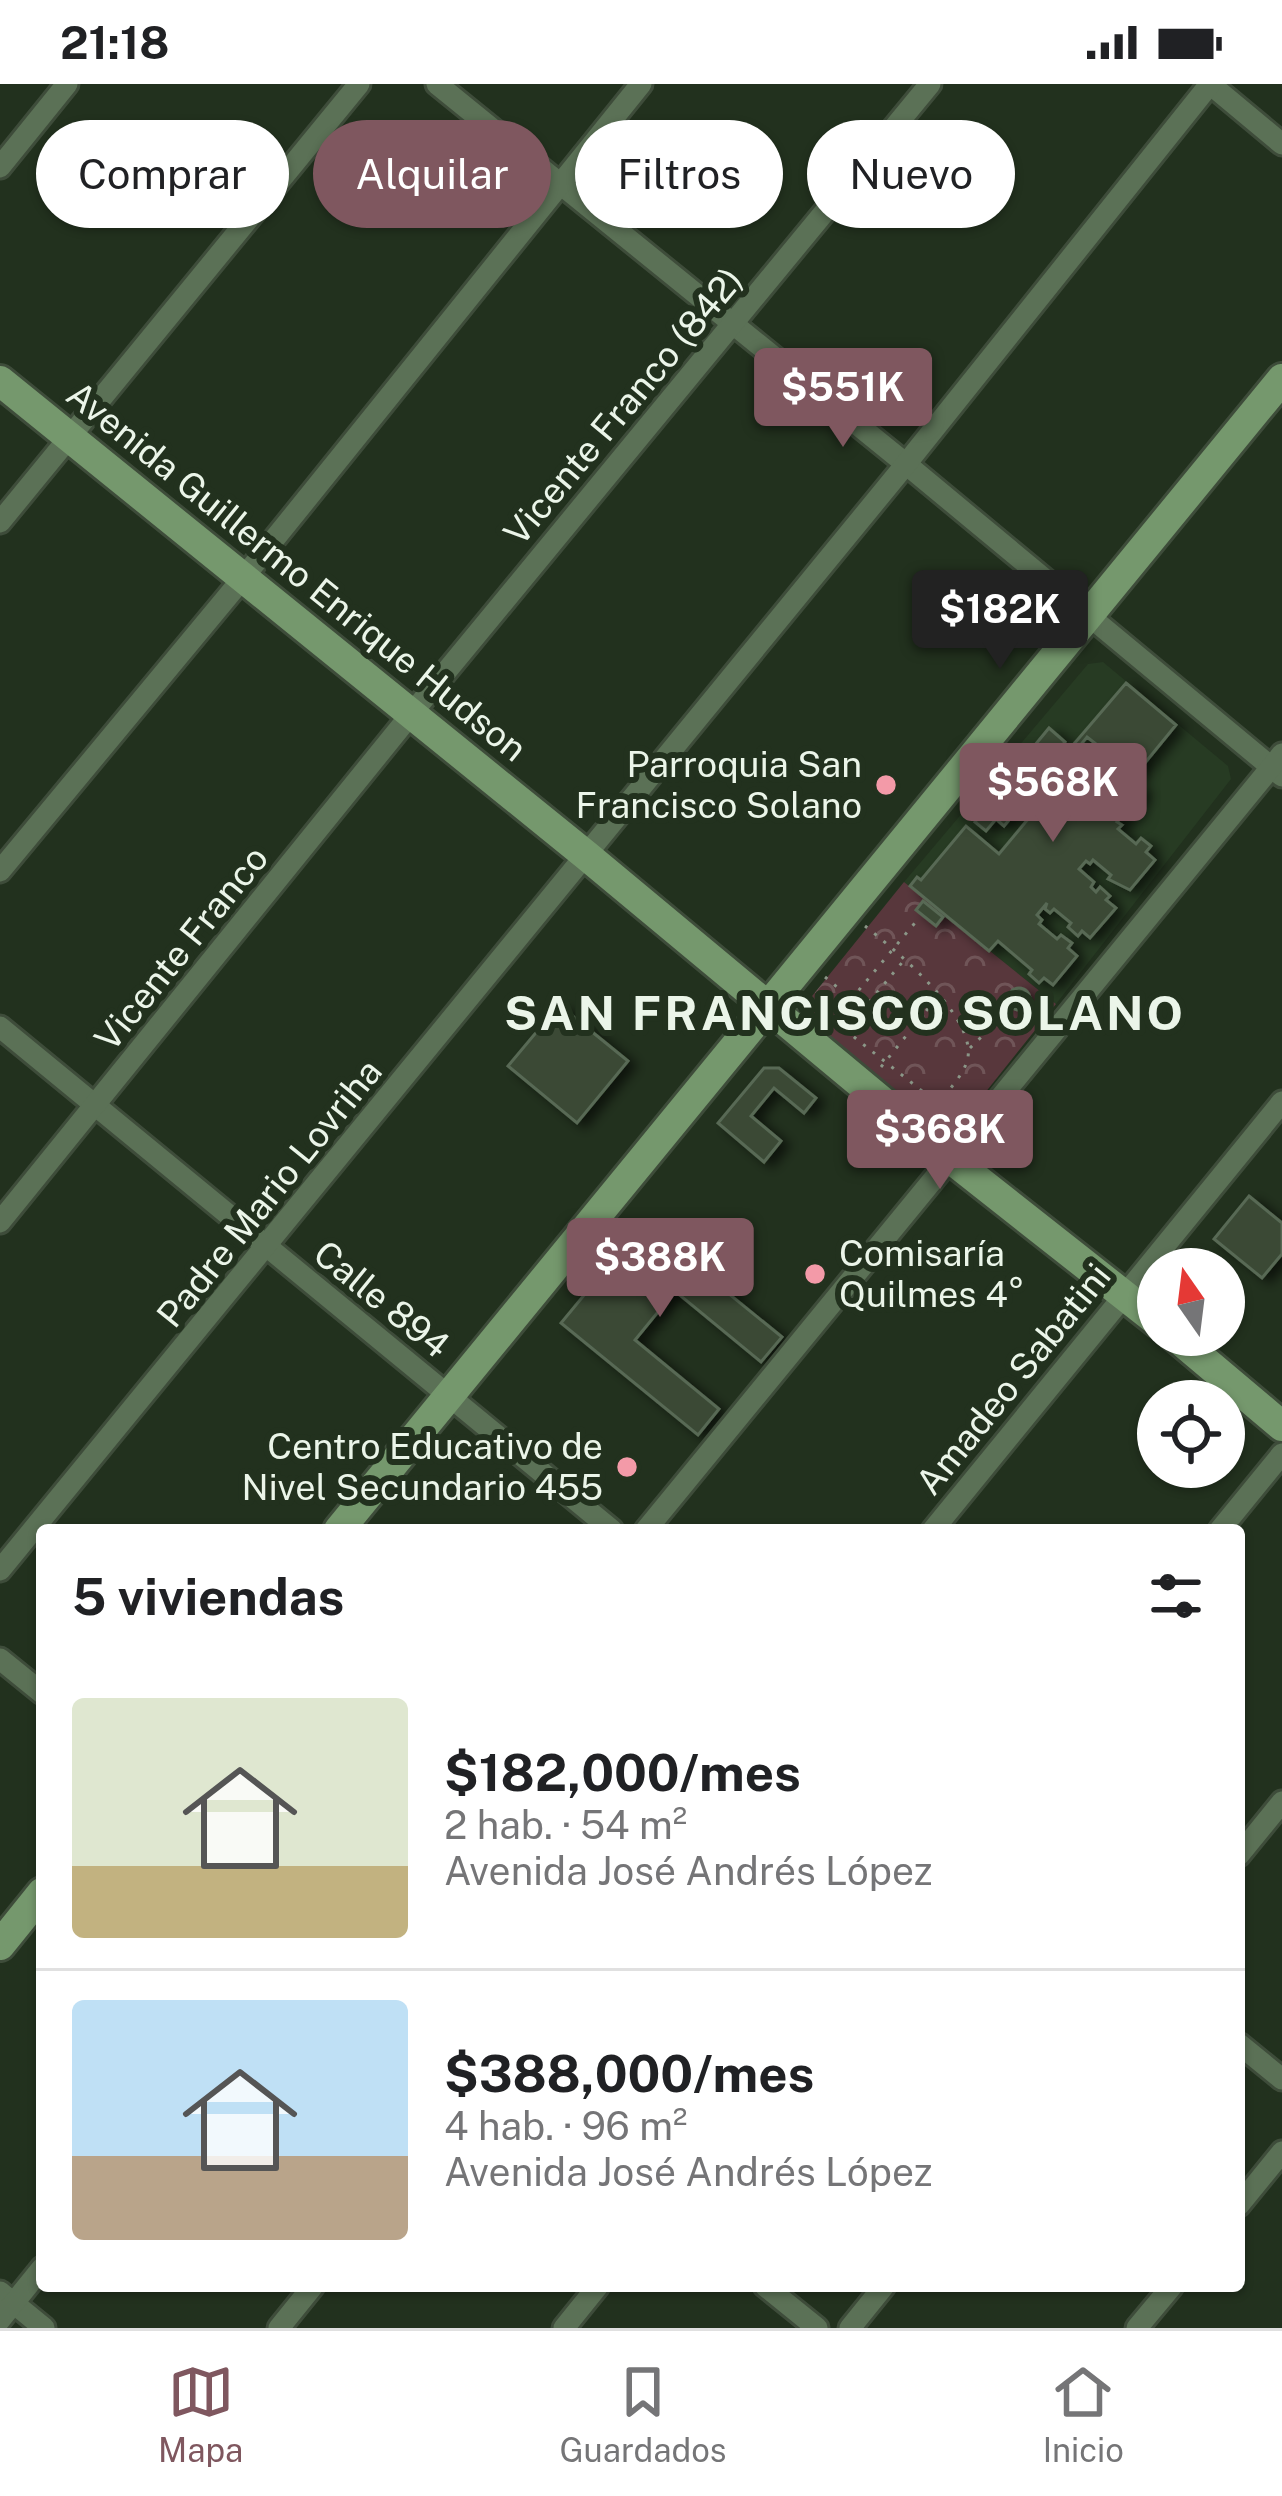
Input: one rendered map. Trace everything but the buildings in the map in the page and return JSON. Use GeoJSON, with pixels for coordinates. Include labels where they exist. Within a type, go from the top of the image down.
{"type":"FeatureCollection","features":[{"type":"Feature","properties":{"kind":"street"},"geometry":{"type":"LineString","coordinates":[[0,167],[67,84]]}},
{"type":"Feature","properties":{"kind":"street"},"geometry":{"type":"LineString","coordinates":[[0,522],[359,84]]}},
{"type":"Feature","properties":{"kind":"street"},"geometry":{"type":"LineString","coordinates":[[437,84],[1278,766],[651,1524]]}},
{"type":"Feature","properties":{"kind":"street"},"geometry":{"type":"LineString","coordinates":[[0,871],[641,84]]}},
{"type":"Feature","properties":{"kind":"street","name":"Vicente Franco (842)"},"geometry":{"type":"LineString","coordinates":[[412,713],[930,84]]}},
{"type":"Feature","properties":{"kind":"street"},"geometry":{"type":"LineString","coordinates":[[1210,84],[1282,144]]}},
{"type":"Feature","properties":{"kind":"street","name":"Padre Mario Lovriha"},"geometry":{"type":"LineString","coordinates":[[38,1524],[906,464],[1210,84]]}},
{"type":"Feature","properties":{"kind":"street"},"geometry":{"type":"LineString","coordinates":[[344,1524],[1282,379]]}},
{"type":"Feature","properties":{"kind":"street","name":"Avenida Guillermo Enrique Hudson"},"geometry":{"type":"LineString","coordinates":[[0,381],[768,1006],[830,1037],[864,1087],[1137,1305]]}},
{"type":"Feature","properties":{"kind":"street","name":"Vicente Franco"},"geometry":{"type":"LineString","coordinates":[[0,1222],[412,713]]}},
{"type":"Feature","properties":{"kind":"street","name":"Calle 894"},"geometry":{"type":"LineString","coordinates":[[0,1028],[605,1524]]}},
{"type":"Feature","properties":{"kind":"street","name":"Amadeo Sabatini"},"geometry":{"type":"LineString","coordinates":[[938,1524],[1282,1102]]}},
{"type":"Feature","properties":{"kind":"street"},"geometry":{"type":"LineString","coordinates":[[1199,1356],[1282,1426]]}},
{"type":"Feature","properties":{"kind":"street"},"geometry":{"type":"LineString","coordinates":[[1225,1524],[1282,1454]]}},
{"type":"Feature","properties":{"kind":"street","name":"Padre Mario Lovriha"},"geometry":{"type":"LineString","coordinates":[[0,1570],[36,1527]]}},
{"type":"Feature","properties":{"kind":"street"},"geometry":{"type":"LineString","coordinates":[[0,1659],[36,1688]]}},
{"type":"Feature","properties":{"kind":"street"},"geometry":{"type":"LineString","coordinates":[[1245,1848],[1282,1802]]}},
{"type":"Feature","properties":{"kind":"street"},"geometry":{"type":"LineString","coordinates":[[0,1945],[36,1900]]}},
{"type":"Feature","properties":{"kind":"street"},"geometry":{"type":"LineString","coordinates":[[1245,2049],[1282,2079]]}},
{"type":"Feature","properties":{"kind":"street"},"geometry":{"type":"LineString","coordinates":[[1245,2198],[1282,2152]]}},
{"type":"Feature","properties":{"kind":"street"},"geometry":{"type":"LineString","coordinates":[[36,2274],[5,2305],[44,2328]]}},
{"type":"Feature","properties":{"kind":"street"},"geometry":{"type":"LineString","coordinates":[[279,2328],[308,2292]]}},
{"type":"Feature","properties":{"kind":"street"},"geometry":{"type":"LineString","coordinates":[[564,2328],[593,2292]]}},
{"type":"Feature","properties":{"kind":"street"},"geometry":{"type":"LineString","coordinates":[[772,2292],[817,2328]]}},
{"type":"Feature","properties":{"kind":"street"},"geometry":{"type":"LineString","coordinates":[[850,2328],[879,2292]]}},
{"type":"Feature","properties":{"kind":"street"},"geometry":{"type":"LineString","coordinates":[[1137,2328],[1167,2292]]}},
{"type":"Feature","properties":{"kind":"path"},"geometry":{"type":"LineString","coordinates":[[847,911],[894,948],[940,994],[969,1050]]}},
{"type":"Feature","properties":{"kind":"path"},"geometry":{"type":"LineString","coordinates":[[830,1037],[851,999],[920,918]]}},
{"type":"Feature","properties":{"kind":"path"},"geometry":{"type":"LineString","coordinates":[[830,1037],[905,958]]}},
{"type":"Feature","properties":{"kind":"path"},"geometry":{"type":"LineString","coordinates":[[806,961],[851,999]]}},
{"type":"Feature","properties":{"kind":"path"},"geometry":{"type":"LineString","coordinates":[[864,1087],[940,994]]}},
{"type":"Feature","properties":{"kind":"path"},"geometry":{"type":"LineString","coordinates":[[917,1130],[966,1066],[969,1050],[1006,1012]]}},
{"type":"Feature","properties":{"kind":"path"},"geometry":{"type":"LineString","coordinates":[[830,1037],[885,1062],[938,1103]]}},
{"type":"Feature","properties":{"kind":"shaded area"},"geometry":{"type":"Polygon","coordinates":[[[1103,662],[1228,766],[1231,779],[1056,1004],[904,882],[1088,664],[1103,662]]]}},
{"type":"Feature","properties":{"kind":"green space"},"geometry":{"type":"Polygon","coordinates":[[[904,882],[1056,1004],[949,1138],[796,1016],[904,882]]]}},
{"type":"Feature","properties":{"kind":"place","name":"Parroquia San Francisco Solano"},"geometry":{"type":"Point","coordinates":[886,785]}},
{"type":"Feature","properties":{"kind":"place","name":"Comisaría Quilmes 4°"},"geometry":{"type":"Point","coordinates":[815,1274]}},
{"type":"Feature","properties":{"kind":"place","name":"Centro Educativo de Nivel Secundario 455"},"geometry":{"type":"Point","coordinates":[627,1467]}},
{"type":"Feature","properties":{"kind":"district","name":"SAN FRANCISCO SOLANO"},"geometry":{"type":"Point","coordinates":[845,1012]}}]}
